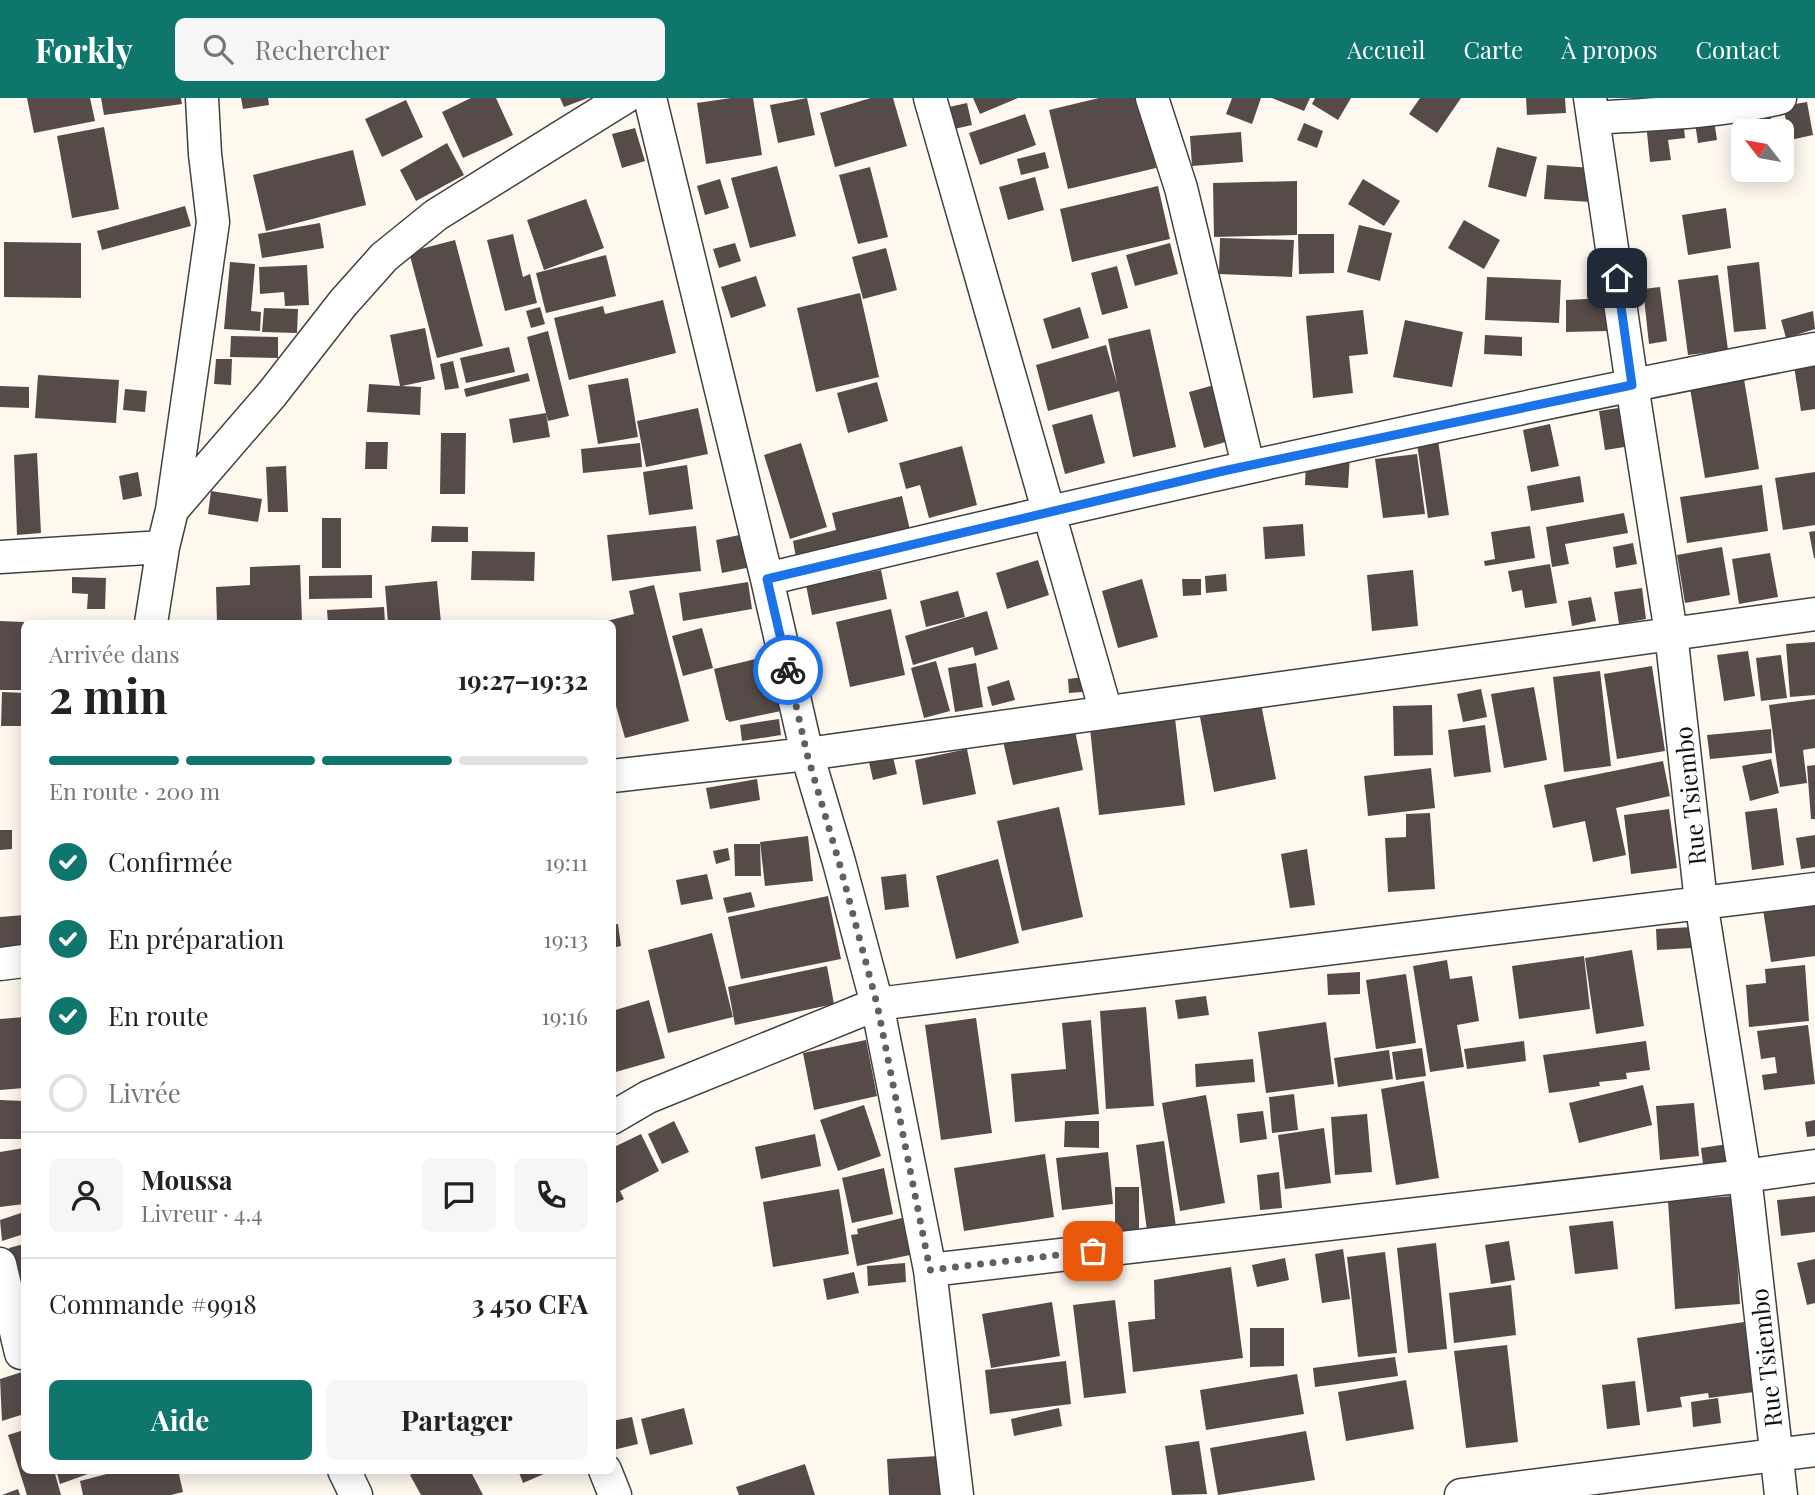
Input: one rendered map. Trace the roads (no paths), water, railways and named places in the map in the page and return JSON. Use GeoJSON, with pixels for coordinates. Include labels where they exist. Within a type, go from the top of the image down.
{"type":"FeatureCollection","features":[{"type":"Feature","properties":{"kind":"street"},"geometry":{"type":"LineString","coordinates":[[151,620],[172,510],[213,222],[202,98]]}},
{"type":"Feature","properties":{"kind":"street"},"geometry":{"type":"LineString","coordinates":[[172,510],[272,394],[384,257],[436,215],[624,98]]}},
{"type":"Feature","properties":{"kind":"street"},"geometry":{"type":"LineString","coordinates":[[650,98],[807,754],[877,1004],[930,1270],[957,1495]]}},
{"type":"Feature","properties":{"kind":"street"},"geometry":{"type":"LineString","coordinates":[[930,98],[1106,712]]}},
{"type":"Feature","properties":{"kind":"street"},"geometry":{"type":"LineString","coordinates":[[1152,98],[1181,188],[1248,466]]}},
{"type":"Feature","properties":{"kind":"street"},"geometry":{"type":"LineString","coordinates":[[1592,108],[1697,111],[1751,105],[1780,98]]}},
{"type":"Feature","properties":{"kind":"street","name":"Rue Tsiembo"},"geometry":{"type":"LineString","coordinates":[[1592,108],[1671,633],[1701,902],[1745,1177],[1781,1495]]}},
{"type":"Feature","properties":{"kind":"street"},"geometry":{"type":"LineString","coordinates":[[767,579],[1047,511],[1248,466],[1815,349]]}},
{"type":"Feature","properties":{"kind":"street"},"geometry":{"type":"LineString","coordinates":[[0,557],[163,547]]}},
{"type":"Feature","properties":{"kind":"street"},"geometry":{"type":"LineString","coordinates":[[616,776],[807,754],[1815,614]]}},
{"type":"Feature","properties":{"kind":"street"},"geometry":{"type":"LineString","coordinates":[[616,1116],[648,1097],[877,1004],[1815,889]]}},
{"type":"Feature","properties":{"kind":"street"},"geometry":{"type":"LineString","coordinates":[[0,964],[21,961]]}},
{"type":"Feature","properties":{"kind":"street"},"geometry":{"type":"LineString","coordinates":[[930,1270],[1745,1177],[1815,1166]]}},
{"type":"Feature","properties":{"kind":"street"},"geometry":{"type":"LineString","coordinates":[[0,1264],[15,1354]]}},
{"type":"Feature","properties":{"kind":"street"},"geometry":{"type":"LineString","coordinates":[[1461,1495],[1815,1450]]}},
{"type":"Feature","properties":{"kind":"street"},"geometry":{"type":"LineString","coordinates":[[346,1474],[356,1495]]}},
{"type":"Feature","properties":{"kind":"street"},"geometry":{"type":"LineString","coordinates":[[607,1474],[615,1495]]}}]}
